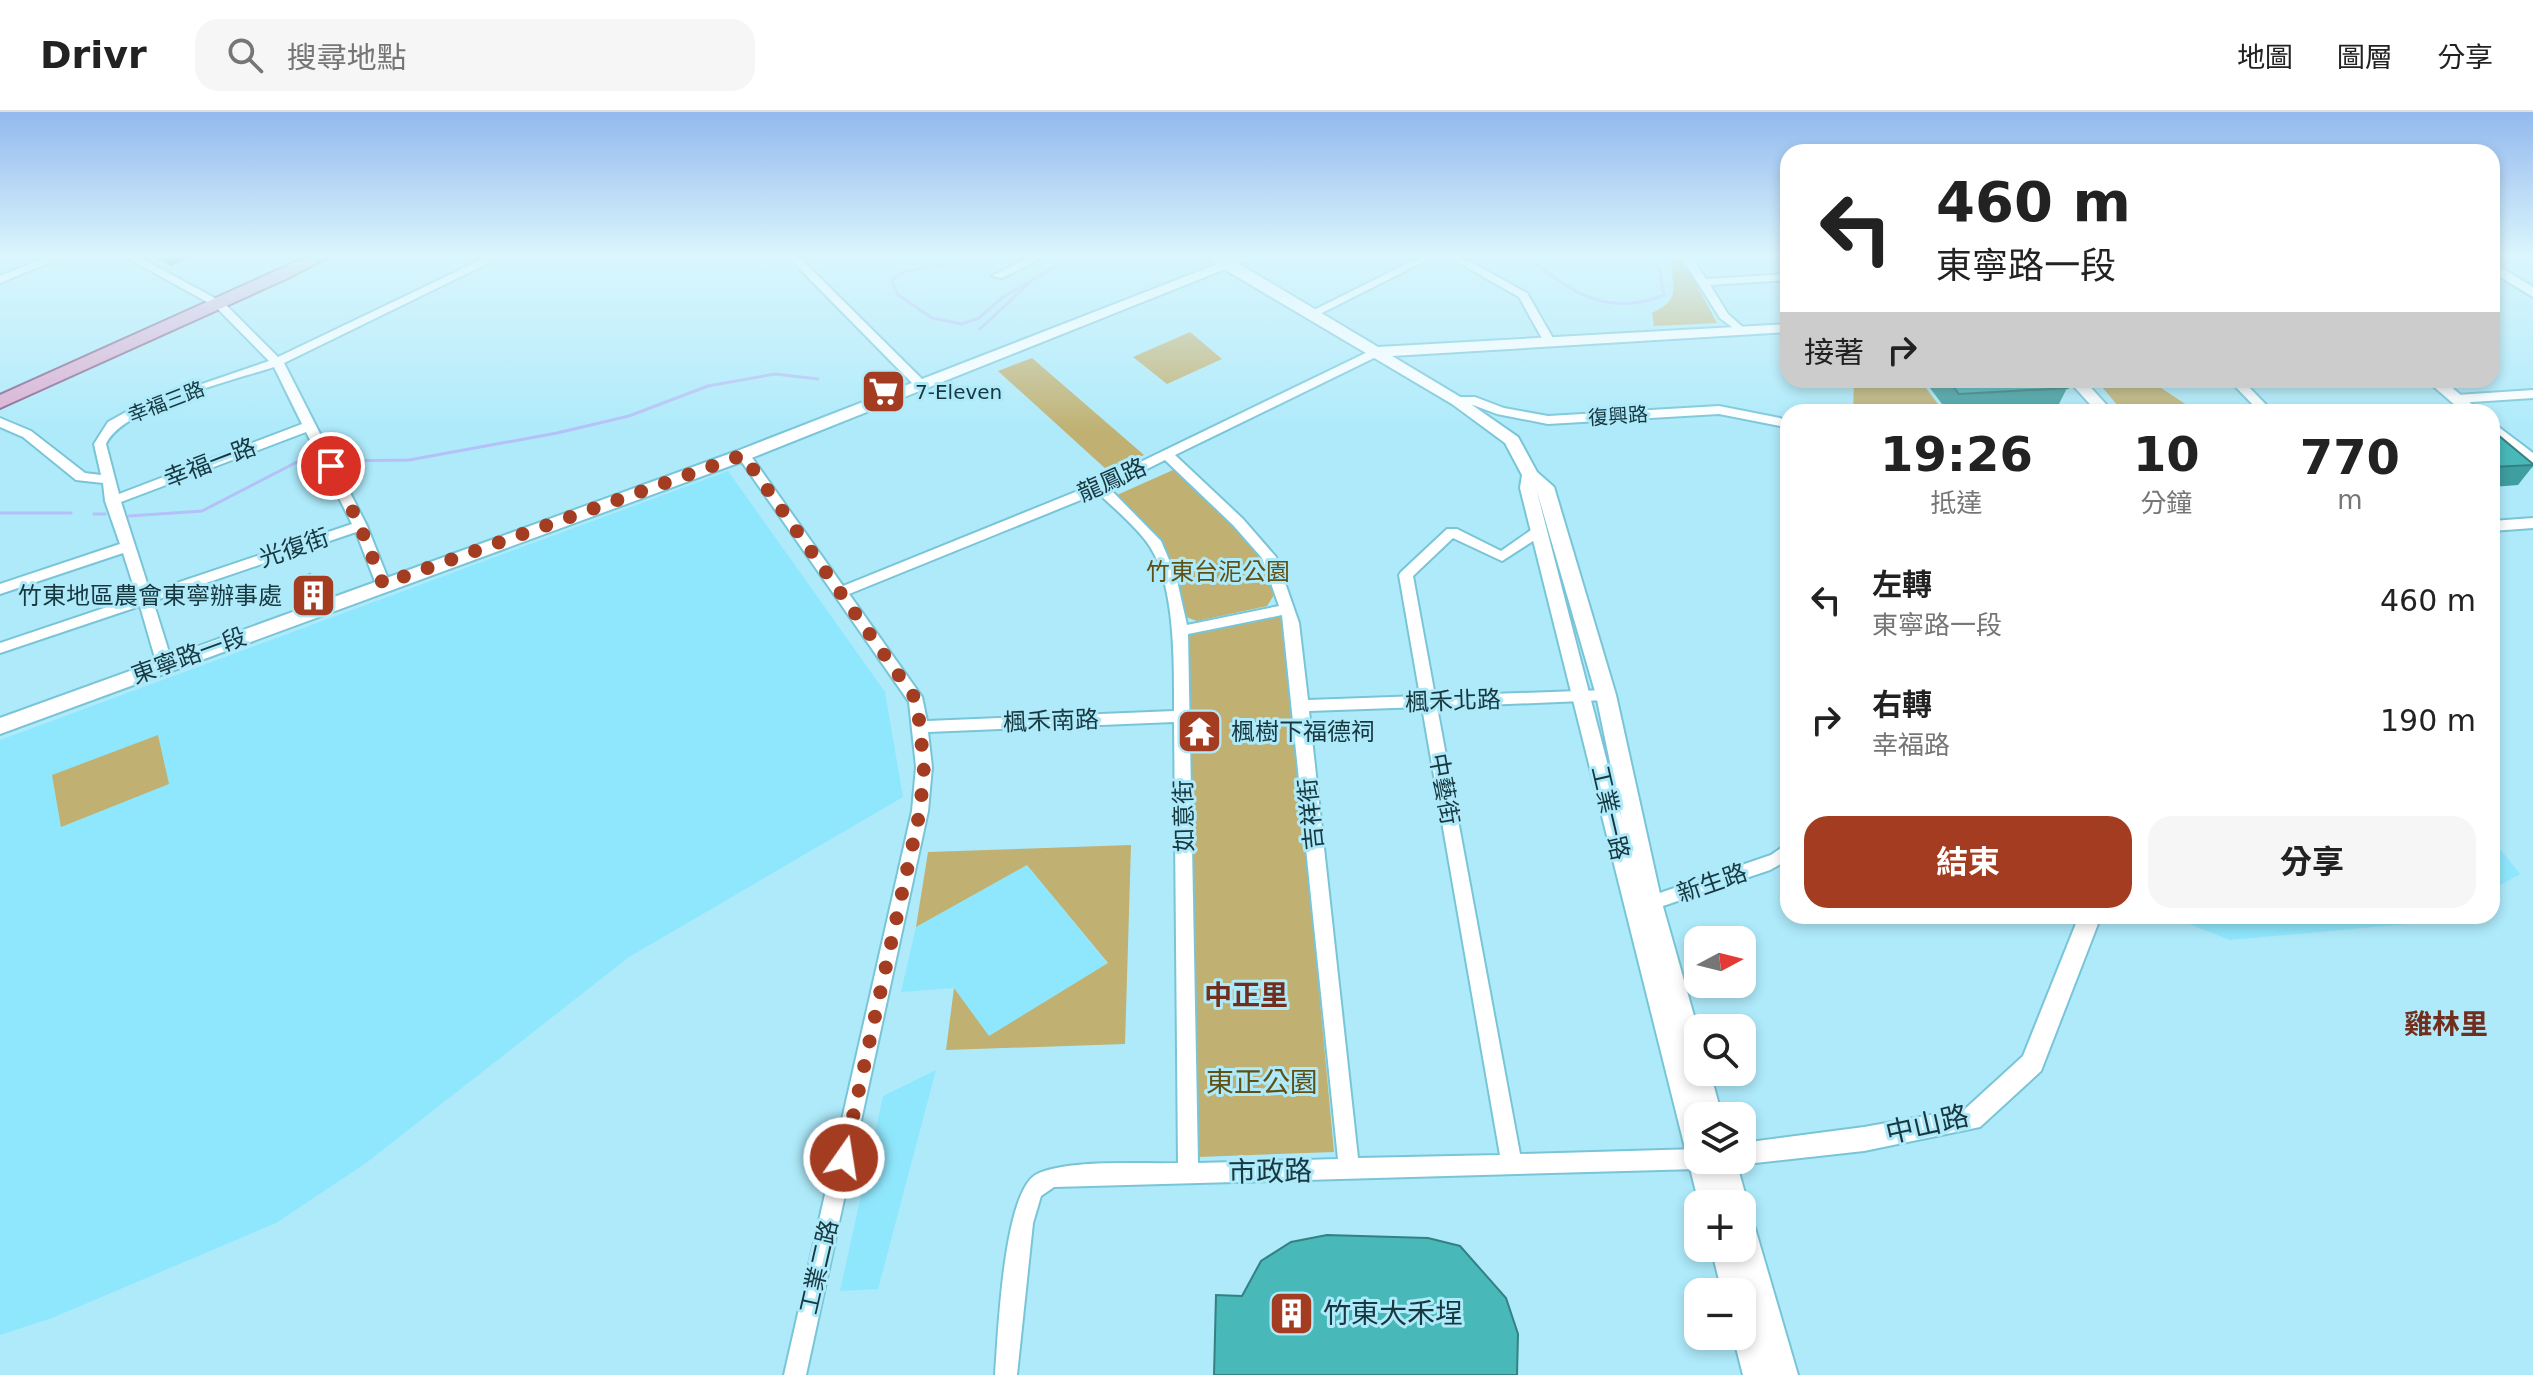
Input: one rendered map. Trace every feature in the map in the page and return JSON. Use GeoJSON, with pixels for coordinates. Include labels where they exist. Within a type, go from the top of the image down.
{"type":"FeatureCollection","features":[{"type":"Feature","properties":{"kind":"main road"},"geometry":{"type":"LineString","coordinates":[[1,402],[85,361],[196,315]]}},
{"type":"Feature","properties":{"kind":"main road","name":"東寧路一段"},"geometry":{"type":"LineString","coordinates":[[0,726],[743,455],[923,387],[1095,315]]}},
{"type":"Feature","properties":{"kind":"street"},"geometry":{"type":"LineString","coordinates":[[230,315],[277,362],[360,526],[383,584]]}},
{"type":"Feature","properties":{"kind":"street","name":"幸福三路"},"geometry":{"type":"LineString","coordinates":[[165,665],[146,597],[112,501],[100,444],[111,426],[147,406],[277,362],[375,315]]}},
{"type":"Feature","properties":{"kind":"street"},"geometry":{"type":"LineString","coordinates":[[851,315],[923,387]]}},
{"type":"Feature","properties":{"kind":"street","name":"工業一路"},"geometry":{"type":"LineString","coordinates":[[1314,315],[1457,401],[1512,440],[1530,475],[1546,487],[1606,695],[1641,903]]}},
{"type":"Feature","properties":{"kind":"street"},"geometry":{"type":"LineString","coordinates":[[1534,315],[1548,340]]}},
{"type":"Feature","properties":{"kind":"street"},"geometry":{"type":"LineString","coordinates":[[1719,315],[1723,323]]}},
{"type":"Feature","properties":{"kind":"street"},"geometry":{"type":"LineString","coordinates":[[1376,352],[1723,323],[1740,330],[1780,328]]}},
{"type":"Feature","properties":{"kind":"street","name":"龍鳳路"},"geometry":{"type":"LineString","coordinates":[[842,592],[1100,487],[1376,352]]}},
{"type":"Feature","properties":{"kind":"street"},"geometry":{"type":"LineString","coordinates":[[2083,388],[2098,404]]}},
{"type":"Feature","properties":{"kind":"street"},"geometry":{"type":"LineString","coordinates":[[2243,388],[2259,404]]}},
{"type":"Feature","properties":{"kind":"street"},"geometry":{"type":"LineString","coordinates":[[2444,388],[2463,404]]}},
{"type":"Feature","properties":{"kind":"street"},"geometry":{"type":"LineString","coordinates":[[2457,399],[2533,394]]}},
{"type":"Feature","properties":{"kind":"street","name":"復興路"},"geometry":{"type":"LineString","coordinates":[[1457,401],[1475,401],[1501,411],[1548,420],[1719,410],[1780,422]]}},
{"type":"Feature","properties":{"kind":"street"},"geometry":{"type":"LineString","coordinates":[[0,422],[27,434],[81,477],[107,479]]}},
{"type":"Feature","properties":{"kind":"street","name":"幸福一路"},"geometry":{"type":"LineString","coordinates":[[112,501],[309,426]]}},
{"type":"Feature","properties":{"kind":"street"},"geometry":{"type":"LineString","coordinates":[[2500,434],[2533,461]]}},
{"type":"Feature","properties":{"kind":"street","name":"工業二路"},"geometry":{"type":"LineString","coordinates":[[743,455],[917,701],[924,767],[920,811],[795,1375]]}},
{"type":"Feature","properties":{"kind":"street","name":"吉祥街"},"geometry":{"type":"LineString","coordinates":[[1167,455],[1238,522],[1269,557],[1292,623],[1349,1170]]}},
{"type":"Feature","properties":{"kind":"street","name":"工業一路"},"geometry":{"type":"LineString","coordinates":[[1530,475],[1528,488],[1539,531],[1684,1061]]}},
{"type":"Feature","properties":{"kind":"street","name":"如意街"},"geometry":{"type":"LineString","coordinates":[[1100,487],[1154,541],[1169,576],[1181,631],[1188,1173]]}},
{"type":"Feature","properties":{"kind":"street"},"geometry":{"type":"LineString","coordinates":[[2500,525],[2533,523]]}},
{"type":"Feature","properties":{"kind":"street","name":"光復街"},"geometry":{"type":"LineString","coordinates":[[0,648],[360,526]]}},
{"type":"Feature","properties":{"kind":"street","name":"中藝街"},"geometry":{"type":"LineString","coordinates":[[1512,1165],[1406,575],[1452,532],[1502,557],[1539,531]]}},
{"type":"Feature","properties":{"kind":"street"},"geometry":{"type":"LineString","coordinates":[[0,589],[128,546]]}},
{"type":"Feature","properties":{"kind":"street"},"geometry":{"type":"LineString","coordinates":[[1181,631],[1287,609]]}},
{"type":"Feature","properties":{"kind":"street","name":"楓禾北路"},"geometry":{"type":"LineString","coordinates":[[1300,706],[1606,695]]}},
{"type":"Feature","properties":{"kind":"street","name":"楓禾南路"},"geometry":{"type":"LineString","coordinates":[[920,727],[1182,716]]}},
{"type":"Feature","properties":{"kind":"street","name":"新生路"},"geometry":{"type":"LineString","coordinates":[[1641,903],[1780,857]]}},
{"type":"Feature","properties":{"kind":"street","name":"中山路"},"geometry":{"type":"LineString","coordinates":[[1756,1153],[1864,1139],[1971,1119],[2032,1063],[2087,924]]}},
{"type":"Feature","properties":{"kind":"street","name":"市政路"},"geometry":{"type":"LineString","coordinates":[[1006,1375],[1023,1216],[1036,1187],[1048,1179],[1062,1176],[1684,1159]]}},
{"type":"Feature","properties":{"kind":"street"},"geometry":{"type":"LineString","coordinates":[[1752,1262],[1784,1375]]}},
{"type":"Feature","properties":{"kind":"street"},"geometry":{"type":"LineString","coordinates":[[1751,1350],[1757,1375]]}},
{"type":"Feature","properties":{"kind":"shaded area"},"geometry":{"type":"Polygon","coordinates":[[[728,471],[885,692],[903,797],[629,957],[366,1163],[276,1223],[52,1318],[0,1335],[0,740],[728,471]]]}},
{"type":"Feature","properties":{"kind":"shaded area"},"geometry":{"type":"Polygon","coordinates":[[[2500,849],[2520,874],[2500,885],[2500,849]]]}},
{"type":"Feature","properties":{"kind":"shaded area"},"geometry":{"type":"Polygon","coordinates":[[[1027,865],[1108,964],[989,1037],[954,988],[901,992],[916,927],[1027,865]]]}},
{"type":"Feature","properties":{"kind":"shaded area"},"geometry":{"type":"Polygon","coordinates":[[[2189,924],[2409,924],[2230,940],[2189,924]]]}},
{"type":"Feature","properties":{"kind":"shaded area"},"geometry":{"type":"Polygon","coordinates":[[[936,1070],[878,1289],[840,1291],[883,1096],[936,1070]]]}},
{"type":"Feature","properties":{"kind":"green space"},"geometry":{"type":"Polygon","coordinates":[[[1652,315],[1713,315],[1717,323],[1654,326],[1652,315]]]}},
{"type":"Feature","properties":{"kind":"green space"},"geometry":{"type":"Polygon","coordinates":[[[1190,332],[1222,359],[1167,384],[1133,357],[1190,332]]]}},
{"type":"Feature","properties":{"kind":"green space"},"geometry":{"type":"Polygon","coordinates":[[[1032,358],[1144,455],[1107,470],[998,371],[1032,358]]]}},
{"type":"Feature","properties":{"kind":"green space"},"geometry":{"type":"Polygon","coordinates":[[[1854,388],[1926,388],[1938,404],[1853,404],[1854,388]]]}},
{"type":"Feature","properties":{"kind":"green space"},"geometry":{"type":"Polygon","coordinates":[[[2103,388],[2161,388],[2185,404],[2116,404],[2103,388]]]}},
{"type":"Feature","properties":{"kind":"green space","name":"竹東台泥公園"},"geometry":{"type":"Polygon","coordinates":[[[1173,470],[1235,528],[1261,558],[1274,595],[1267,606],[1197,621],[1183,616],[1174,577],[1162,549],[1144,523],[1117,495],[1173,470]]]}},
{"type":"Feature","properties":{"kind":"green space","name":"東正公園"},"geometry":{"type":"Polygon","coordinates":[[[1284,613],[1334,1152],[1198,1157],[1185,635],[1284,613]]]}},
{"type":"Feature","properties":{"kind":"green space"},"geometry":{"type":"Polygon","coordinates":[[[158,735],[169,784],[61,827],[52,775],[158,735]]]}},
{"type":"Feature","properties":{"kind":"green space"},"geometry":{"type":"Polygon","coordinates":[[[1131,845],[1125,1044],[946,1050],[954,988],[989,1036],[1108,963],[1027,865],[916,927],[928,852],[1131,845]]]}},
{"type":"Feature","properties":{"kind":"building"},"geometry":{"type":"Polygon","coordinates":[[[1954,388],[2067,388],[1959,394],[1954,388]]]}},
{"type":"Feature","properties":{"kind":"building"},"geometry":{"type":"Polygon","coordinates":[[[2500,437],[2533,464],[2500,467],[2500,437]]]}},
{"type":"Feature","properties":{"kind":"building"},"geometry":{"type":"Polygon","coordinates":[[[310,574],[314,588],[301,593],[297,578],[310,574]]]}},
{"type":"Feature","properties":{"kind":"building","name":"竹東大禾埕"},"geometry":{"type":"Polygon","coordinates":[[[1327,1235],[1428,1238],[1460,1246],[1506,1298],[1518,1334],[1517,1375],[1214,1375],[1216,1295],[1242,1296],[1261,1261],[1291,1242],[1327,1235]]]}},
{"type":"Feature","properties":{"kind":"waterway"},"geometry":{"type":"LineString","coordinates":[[928,315],[962,324],[982,315]]}},
{"type":"Feature","properties":{"kind":"waterway"},"geometry":{"type":"LineString","coordinates":[[980,329],[995,315]]}},
{"type":"Feature","properties":{"kind":"waterway"},"geometry":{"type":"LineString","coordinates":[[331,461],[409,460],[557,433],[629,416],[708,386],[775,374],[818,379]]}},
{"type":"Feature","properties":{"kind":"waterway"},"geometry":{"type":"LineString","coordinates":[[129,516],[202,511],[297,462],[322,462]]}},
{"type":"Feature","properties":{"kind":"waterway"},"geometry":{"type":"LineString","coordinates":[[0,513],[71,513]]}},
{"type":"Feature","properties":{"kind":"waterway"},"geometry":{"type":"LineString","coordinates":[[94,514],[105,514]]}},
{"type":"Feature","properties":{"kind":"place","name":"7-Eleven"},"geometry":{"type":"Point","coordinates":[884,392]}},
{"type":"Feature","properties":{"kind":"place","name":"竹東地區農會東寧辦事處"},"geometry":{"type":"Point","coordinates":[313,596]}},
{"type":"Feature","properties":{"kind":"place","name":"楓樹下福德祠"},"geometry":{"type":"Point","coordinates":[1200,732]}},
{"type":"Feature","properties":{"kind":"place","name":"竹東大禾埕"},"geometry":{"type":"Point","coordinates":[1292,1313]}},
{"type":"Feature","properties":{"kind":"district","name":"中正里"},"geometry":{"type":"Point","coordinates":[1246,995]}},
{"type":"Feature","properties":{"kind":"district","name":"雞林里"},"geometry":{"type":"Point","coordinates":[2446,1024]}},
{"type":"Feature","properties":{"kind":"route"},"geometry":{"type":"LineString","coordinates":[[331,466],[383,584],[743,455],[917,701],[924,767],[920,811],[844,1158]]}}]}
